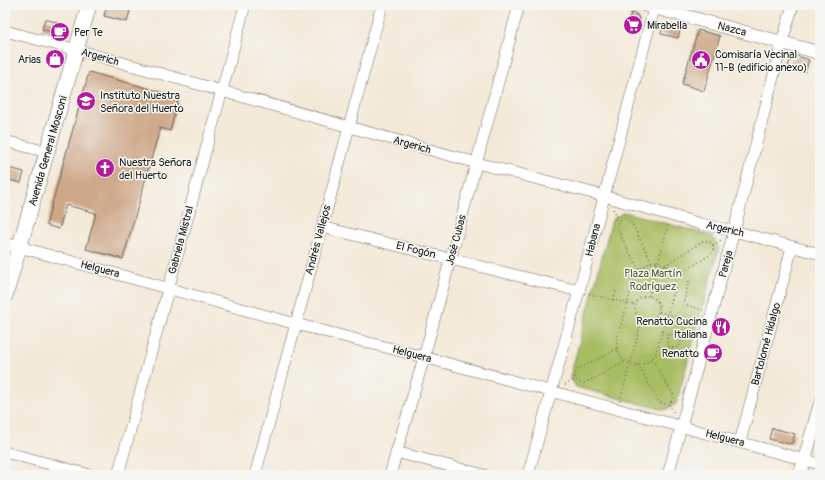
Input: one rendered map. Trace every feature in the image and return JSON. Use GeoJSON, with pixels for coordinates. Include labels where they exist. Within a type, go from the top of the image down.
{"type":"FeatureCollection","features":[{"type":"Feature","properties":{"kind":"main road","name":"Avenida General Mosconi"},"geometry":{"type":"LineString","coordinates":[[5,296],[12,245],[48,152],[89,5]]}},
{"type":"Feature","properties":{"kind":"street","name":"Gabriela Mistral"},"geometry":{"type":"LineString","coordinates":[[118,475],[245,5]]}},
{"type":"Feature","properties":{"kind":"street","name":"Andrés Vallejos"},"geometry":{"type":"LineString","coordinates":[[255,475],[382,5]]}},
{"type":"Feature","properties":{"kind":"street","name":"José Cubas"},"geometry":{"type":"LineString","coordinates":[[390,475],[424,357],[519,5]]}},
{"type":"Feature","properties":{"kind":"street","name":"Pareja"},"geometry":{"type":"LineString","coordinates":[[668,475],[713,313],[782,42],[793,5]]}},
{"type":"Feature","properties":{"kind":"street","name":"Nazca"},"geometry":{"type":"LineString","coordinates":[[651,6],[820,53]]}},
{"type":"Feature","properties":{"kind":"street","name":"Habana"},"geometry":{"type":"LineString","coordinates":[[528,475],[552,392],[604,196],[651,6]]}},
{"type":"Feature","properties":{"kind":"street","name":"Argerich"},"geometry":{"type":"LineString","coordinates":[[5,31],[477,163],[604,196],[701,224],[734,231],[820,254]]}},
{"type":"Feature","properties":{"kind":"street"},"geometry":{"type":"LineString","coordinates":[[5,141],[48,152]]}},
{"type":"Feature","properties":{"kind":"street","name":"El Fogón"},"geometry":{"type":"LineString","coordinates":[[322,227],[579,291]]}},
{"type":"Feature","properties":{"kind":"street","name":"Helguera"},"geometry":{"type":"LineString","coordinates":[[12,245],[296,324],[820,464]]}},
{"type":"Feature","properties":{"kind":"street","name":"Bartolomé Hidalgo"},"geometry":{"type":"LineString","coordinates":[[740,442],[792,247]]}},
{"type":"Feature","properties":{"kind":"street"},"geometry":{"type":"LineString","coordinates":[[800,475],[820,405]]}},
{"type":"Feature","properties":{"kind":"street"},"geometry":{"type":"LineString","coordinates":[[5,452],[90,475]]}},
{"type":"Feature","properties":{"kind":"street"},"geometry":{"type":"LineString","coordinates":[[396,452],[484,475]]}},
{"type":"Feature","properties":{"kind":"path"},"geometry":{"type":"LineString","coordinates":[[649,296],[671,215]]}},
{"type":"Feature","properties":{"kind":"path"},"geometry":{"type":"LineString","coordinates":[[639,270],[617,229],[617,224],[622,218],[627,219],[630,222],[652,263]]}},
{"type":"Feature","properties":{"kind":"path"},"geometry":{"type":"LineString","coordinates":[[665,265],[703,242],[708,241],[712,244],[713,251],[710,255],[675,277]]}},
{"type":"Feature","properties":{"kind":"path"},"geometry":{"type":"LineString","coordinates":[[658,262],[668,267],[673,272],[676,285],[656,353],[647,363],[633,365],[625,362],[618,353],[617,339],[635,277],[643,266],[649,263],[658,262]]}},
{"type":"Feature","properties":{"kind":"path"},"geometry":{"type":"LineString","coordinates":[[689,281],[683,304],[713,313]]}},
{"type":"Feature","properties":{"kind":"path"},"geometry":{"type":"LineString","coordinates":[[579,291],[635,305]]}},
{"type":"Feature","properties":{"kind":"path"},"geometry":{"type":"LineString","coordinates":[[613,300],[616,291]]}},
{"type":"Feature","properties":{"kind":"path"},"geometry":{"type":"LineString","coordinates":[[649,296],[656,300],[658,304],[658,312],[657,315],[650,320],[642,320],[636,315],[635,305],[641,298],[649,296]]}},
{"type":"Feature","properties":{"kind":"path"},"geometry":{"type":"LineString","coordinates":[[658,312],[709,326]]}},
{"type":"Feature","properties":{"kind":"path"},"geometry":{"type":"LineString","coordinates":[[618,410],[642,320]]}},
{"type":"Feature","properties":{"kind":"path"},"geometry":{"type":"LineString","coordinates":[[663,330],[669,336]]}},
{"type":"Feature","properties":{"kind":"path"},"geometry":{"type":"LineString","coordinates":[[676,334],[680,337],[682,341],[679,347],[674,349],[670,347],[667,343],[669,336],[676,334]]}},
{"type":"Feature","properties":{"kind":"path"},"geometry":{"type":"LineString","coordinates":[[617,348],[578,369],[575,373],[576,380],[580,383],[585,383],[625,362]]}},
{"type":"Feature","properties":{"kind":"path"},"geometry":{"type":"LineString","coordinates":[[638,365],[660,402],[663,404],[669,404],[673,399],[673,394],[652,359]]}},
{"type":"Feature","properties":{"kind":"green space","name":"Plaza Martín Rodríguez"},"geometry":{"type":"Polygon","coordinates":[[[624,212],[712,236],[719,248],[676,404],[665,410],[576,387],[570,377],[612,220],[624,212]]]}},
{"type":"Feature","properties":{"kind":"building"},"geometry":{"type":"Polygon","coordinates":[[[107,5],[130,11],[127,22],[104,16],[107,5]]]}},
{"type":"Feature","properties":{"kind":"building","name":"Mirabella"},"geometry":{"type":"Polygon","coordinates":[[[631,13],[637,15],[640,20],[636,33],[626,30],[631,13]]]}},
{"type":"Feature","properties":{"kind":"building"},"geometry":{"type":"Polygon","coordinates":[[[45,19],[65,25],[63,32],[59,34],[42,29],[45,19]]]}},
{"type":"Feature","properties":{"kind":"building"},"geometry":{"type":"Polygon","coordinates":[[[667,24],[681,27],[678,38],[661,34],[663,27],[667,24]]]}},
{"type":"Feature","properties":{"kind":"building","name":"Comisaría Vecinal 11-B (edificio anexo)"},"geometry":{"type":"Polygon","coordinates":[[[698,30],[720,36],[704,91],[682,84],[698,30]]]}},
{"type":"Feature","properties":{"kind":"building"},"geometry":{"type":"Polygon","coordinates":[[[797,56],[809,60],[805,72],[788,67],[790,61],[797,56]]]}},
{"type":"Feature","properties":{"kind":"building","name":"Nuestra Señora del Huerto"},"geometry":{"type":"Polygon","coordinates":[[[89,72],[179,97],[170,131],[160,128],[123,259],[86,249],[96,213],[66,205],[59,229],[46,225],[89,72]]]}},
{"type":"Feature","properties":{"kind":"building"},"geometry":{"type":"Polygon","coordinates":[[[5,167],[24,172],[21,183],[5,179],[5,167]]]}},
{"type":"Feature","properties":{"kind":"building"},"geometry":{"type":"Polygon","coordinates":[[[772,428],[795,434],[792,443],[789,444],[769,439],[772,428]]]}},
{"type":"Feature","properties":{"kind":"place","name":"Mirabella"},"geometry":{"type":"Point","coordinates":[633,25]}},
{"type":"Feature","properties":{"kind":"place","name":"Per Te"},"geometry":{"type":"Point","coordinates":[60,32]}},
{"type":"Feature","properties":{"kind":"place","name":"Arias"},"geometry":{"type":"Point","coordinates":[55,59]}},
{"type":"Feature","properties":{"kind":"place","name":"Comisaría Vecinal 11-B (edificio anexo)"},"geometry":{"type":"Point","coordinates":[701,60]}},
{"type":"Feature","properties":{"kind":"place","name":"Instituto Nuestra Señora del Huerto"},"geometry":{"type":"Point","coordinates":[86,101]}},
{"type":"Feature","properties":{"kind":"place","name":"Nuestra Señora del Huerto"},"geometry":{"type":"Point","coordinates":[105,168]}},
{"type":"Feature","properties":{"kind":"place","name":"Renatto Cucina Italiana"},"geometry":{"type":"Point","coordinates":[721,327]}},
{"type":"Feature","properties":{"kind":"place","name":"Renatto"},"geometry":{"type":"Point","coordinates":[713,353]}}]}
